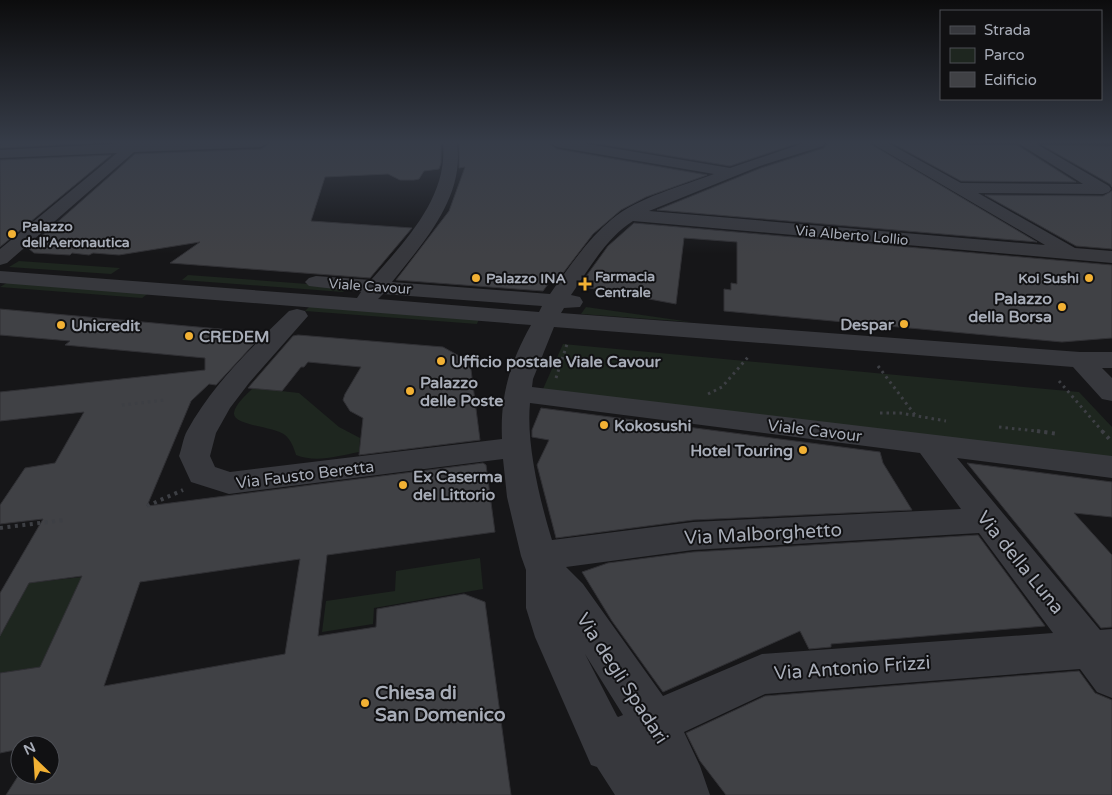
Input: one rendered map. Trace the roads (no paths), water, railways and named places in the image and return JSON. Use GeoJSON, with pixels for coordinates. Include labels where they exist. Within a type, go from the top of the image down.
{"type":"FeatureCollection","features":[{"type":"Feature","properties":{"kind":"street"},"geometry":{"type":"LineString","coordinates":[[0,263],[95,180]]}},
{"type":"Feature","properties":{"kind":"street"},"geometry":{"type":"LineString","coordinates":[[363,305],[430,218],[441,197],[446,180]]}},
{"type":"Feature","properties":{"kind":"street","name":"Via degli Spadari"},"geometry":{"type":"LineString","coordinates":[[644,795],[607,742],[556,637],[546,608],[542,563],[523,497],[516,447],[515,413],[525,364],[547,318],[601,238],[629,215],[709,180]]}},
{"type":"Feature","properties":{"kind":"street"},"geometry":{"type":"LineString","coordinates":[[944,180],[1074,254]]}},
{"type":"Feature","properties":{"kind":"street"},"geometry":{"type":"LineString","coordinates":[[1087,180],[1107,192]]}},
{"type":"Feature","properties":{"kind":"street"},"geometry":{"type":"LineString","coordinates":[[958,188],[1107,192]]}},
{"type":"Feature","properties":{"kind":"street","name":"Via Alberto Lollio"},"geometry":{"type":"LineString","coordinates":[[629,215],[1074,254],[1108,264]]}},
{"type":"Feature","properties":{"kind":"street","name":"Viale Cavour"},"geometry":{"type":"LineString","coordinates":[[0,263],[377,286],[547,318]]}},
{"type":"Feature","properties":{"kind":"street","name":"Viale Cavour"},"geometry":{"type":"LineString","coordinates":[[0,263],[363,305],[1080,360],[1112,360]]}},
{"type":"Feature","properties":{"kind":"street","name":"Viale Cavour"},"geometry":{"type":"LineString","coordinates":[[0,293],[297,316],[547,318]]}},
{"type":"Feature","properties":{"kind":"street","name":"Via Fausto Beretta"},"geometry":{"type":"LineString","coordinates":[[297,316],[225,394],[200,435],[194,451],[194,461],[198,470],[209,479],[229,483],[516,447]]}},
{"type":"Feature","properties":{"kind":"street"},"geometry":{"type":"LineString","coordinates":[[1080,360],[1112,393]]}},
{"type":"Feature","properties":{"kind":"street","name":"Viale Cavour"},"geometry":{"type":"LineString","coordinates":[[518,393],[1112,467]]}},
{"type":"Feature","properties":{"kind":"street","name":"Via della Luna"},"geometry":{"type":"LineString","coordinates":[[930,445],[987,520],[1105,658]]}},
{"type":"Feature","properties":{"kind":"street","name":"Via Malborghetto"},"geometry":{"type":"LineString","coordinates":[[542,563],[693,536],[987,520]]}},
{"type":"Feature","properties":{"kind":"street","name":"Via degli Spadari"},"geometry":{"type":"LineString","coordinates":[[542,563],[569,595],[654,723],[676,766],[685,795]]}},
{"type":"Feature","properties":{"kind":"street","name":"Via Antonio Frizzi"},"geometry":{"type":"LineString","coordinates":[[607,742],[762,674],[1105,658]]}},
{"type":"Feature","properties":{"kind":"street"},"geometry":{"type":"LineString","coordinates":[[607,742],[619,780],[621,795]]}},
{"type":"Feature","properties":{"kind":"place","name":"Palazzo dell'Aeronautica"},"geometry":{"type":"Point","coordinates":[12,234]}},
{"type":"Feature","properties":{"kind":"place","name":"Palazzo INA"},"geometry":{"type":"Point","coordinates":[476,278]}},
{"type":"Feature","properties":{"kind":"place","name":"Koi Sushi"},"geometry":{"type":"Point","coordinates":[1089,278]}},
{"type":"Feature","properties":{"kind":"place","name":"Farmacia Centrale"},"geometry":{"type":"Point","coordinates":[585,284]}},
{"type":"Feature","properties":{"kind":"place","name":"Palazzo della Borsa"},"geometry":{"type":"Point","coordinates":[1062,307]}},
{"type":"Feature","properties":{"kind":"place","name":"Despar"},"geometry":{"type":"Point","coordinates":[904,324]}},
{"type":"Feature","properties":{"kind":"place","name":"Unicredit"},"geometry":{"type":"Point","coordinates":[61,325]}},
{"type":"Feature","properties":{"kind":"place","name":"CREDEM"},"geometry":{"type":"Point","coordinates":[189,336]}},
{"type":"Feature","properties":{"kind":"place","name":"Ufficio postale Viale Cavour"},"geometry":{"type":"Point","coordinates":[441,361]}},
{"type":"Feature","properties":{"kind":"place","name":"Palazzo delle Poste"},"geometry":{"type":"Point","coordinates":[410,391]}},
{"type":"Feature","properties":{"kind":"place","name":"Kokosushi"},"geometry":{"type":"Point","coordinates":[604,425]}},
{"type":"Feature","properties":{"kind":"place","name":"Hotel Touring"},"geometry":{"type":"Point","coordinates":[803,450]}},
{"type":"Feature","properties":{"kind":"place","name":"Ex Caserma del Littorio"},"geometry":{"type":"Point","coordinates":[403,485]}},
{"type":"Feature","properties":{"kind":"place","name":"Chiesa di San Domenico"},"geometry":{"type":"Point","coordinates":[365,703]}}]}
